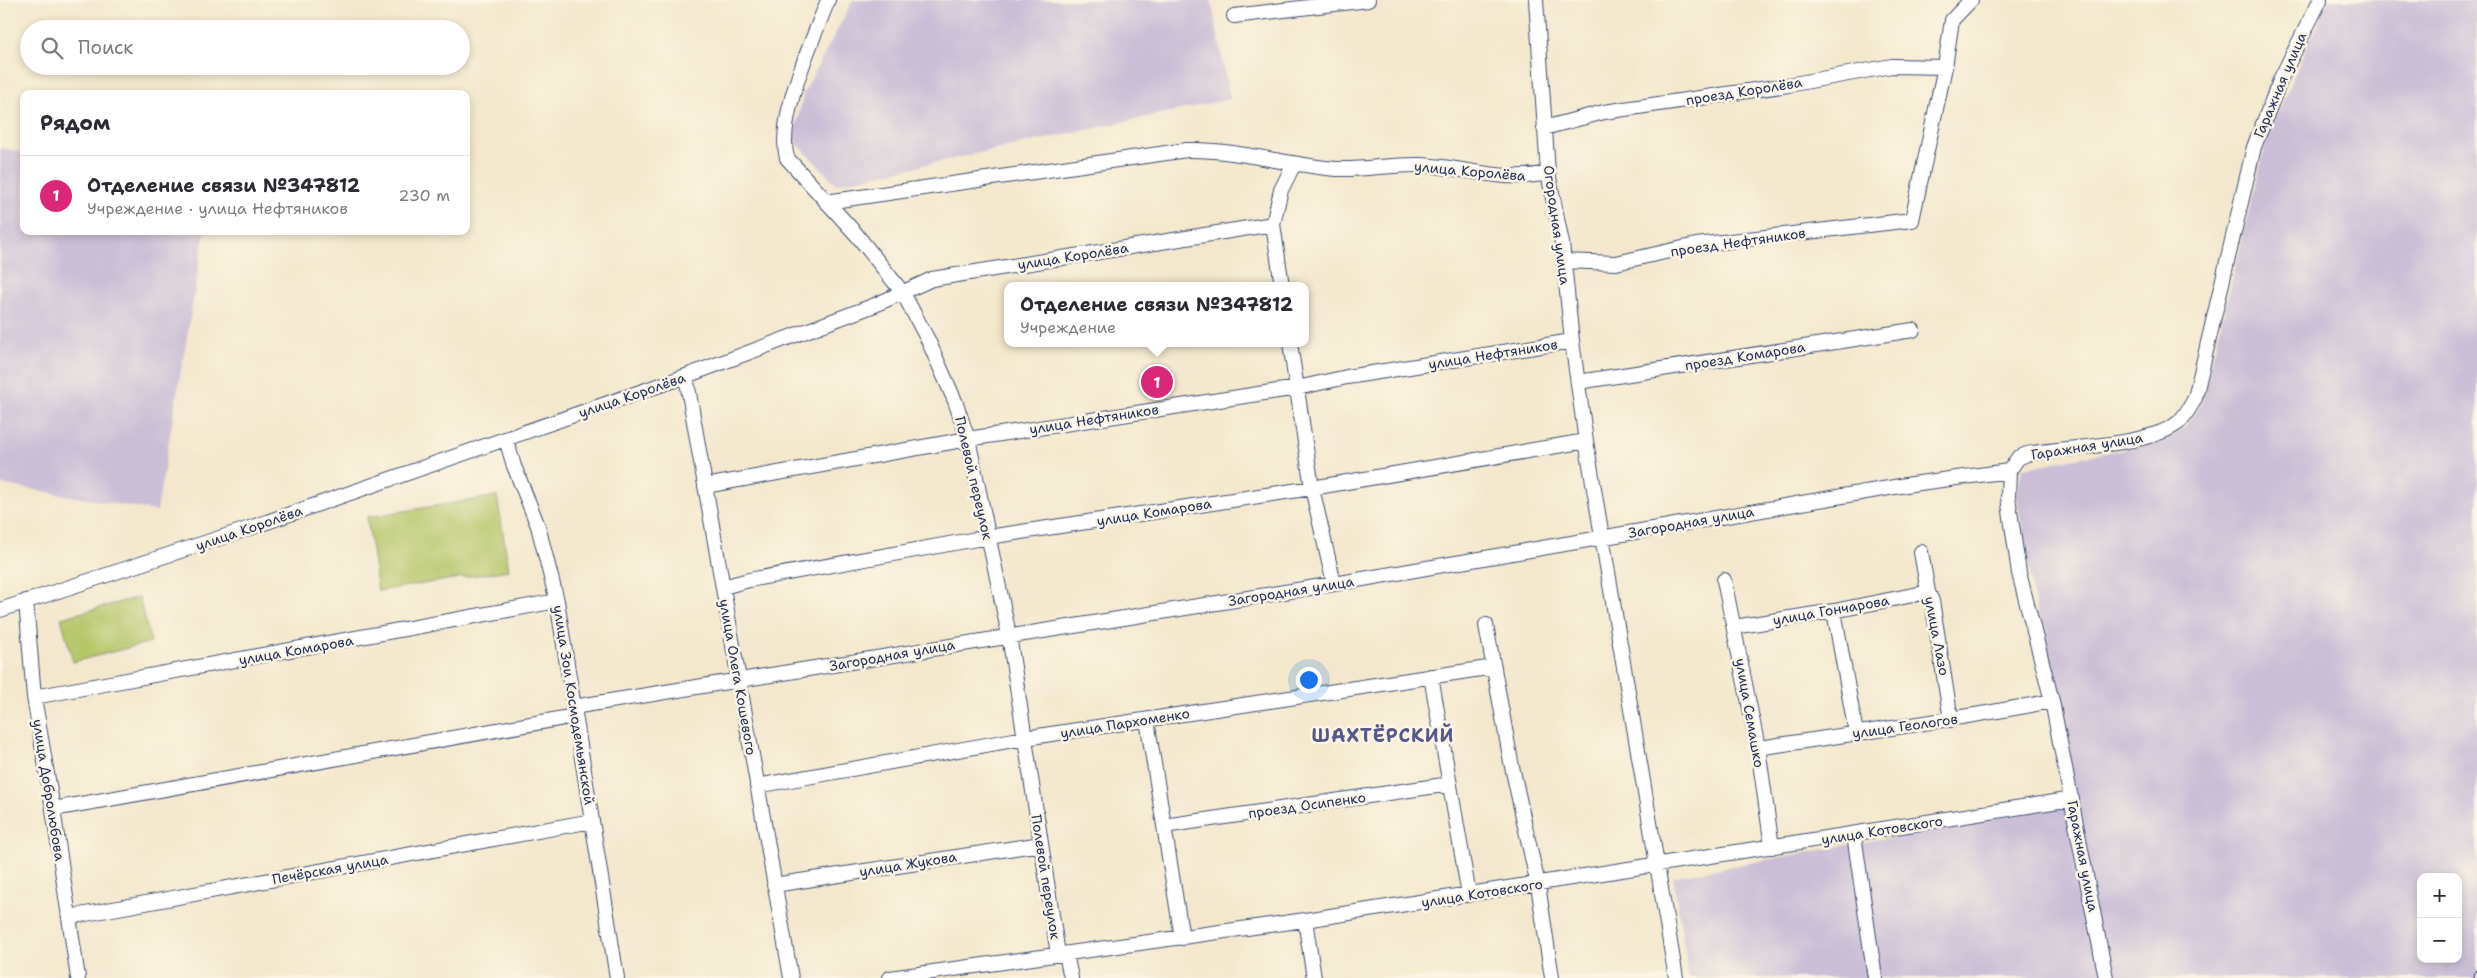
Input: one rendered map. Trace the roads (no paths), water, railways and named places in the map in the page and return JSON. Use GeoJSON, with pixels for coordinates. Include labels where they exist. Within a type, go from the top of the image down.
{"type":"FeatureCollection","features":[{"type":"Feature","properties":{"kind":"street","name":"Полевой переулок"},"geometry":{"type":"LineString","coordinates":[[828,0],[791,103],[784,145],[787,158],[856,234],[903,292],[942,368],[968,439],[1009,635],[1041,844],[1062,954],[1071,978]]}},
{"type":"Feature","properties":{"kind":"street"},"geometry":{"type":"LineString","coordinates":[[1234,16],[1368,0]]}},
{"type":"Feature","properties":{"kind":"street","name":"Огородная улица"},"geometry":{"type":"LineString","coordinates":[[1536,0],[1548,173],[1564,261],[1572,341],[1586,440],[1656,864]]}},
{"type":"Feature","properties":{"kind":"street"},"geometry":{"type":"LineString","coordinates":[[1945,67],[1952,20],[1970,0]]}},
{"type":"Feature","properties":{"kind":"street","name":"Гаражная улица"},"geometry":{"type":"LineString","coordinates":[[2106,978],[2052,701],[2019,573],[2008,498],[2009,471],[2013,464],[2027,454],[2154,435],[2179,421],[2187,412],[2195,398],[2254,147],[2281,78],[2320,0]]}},
{"type":"Feature","properties":{"kind":"street","name":"проезд Королёва"},"geometry":{"type":"LineString","coordinates":[[1544,128],[1604,112],[1788,85],[1892,66],[1945,67]]}},
{"type":"Feature","properties":{"kind":"street","name":"проезд Нефтяников"},"geometry":{"type":"LineString","coordinates":[[1564,261],[1616,263],[1696,245],[1912,220],[1945,67]]}},
{"type":"Feature","properties":{"kind":"street","name":"улица Королёва"},"geometry":{"type":"LineString","coordinates":[[826,202],[1187,150],[1222,151],[1294,164],[1339,169],[1421,165],[1511,178],[1527,178],[1548,173]]}},
{"type":"Feature","properties":{"kind":"street"},"geometry":{"type":"LineString","coordinates":[[1281,282],[1273,224],[1281,190],[1294,164]]}},
{"type":"Feature","properties":{"kind":"street","name":"улица Королёва"},"geometry":{"type":"LineString","coordinates":[[0,610],[240,531],[686,376],[875,305],[944,276],[1273,224]]}},
{"type":"Feature","properties":{"kind":"street","name":"проезд Комарова"},"geometry":{"type":"LineString","coordinates":[[1578,382],[1913,330]]}},
{"type":"Feature","properties":{"kind":"street","name":"улица Нефтяников"},"geometry":{"type":"LineString","coordinates":[[706,486],[968,439],[1297,388],[1347,377],[1572,341]]}},
{"type":"Feature","properties":{"kind":"street"},"geometry":{"type":"LineString","coordinates":[[1291,347],[1312,488],[1334,584]]}},
{"type":"Feature","properties":{"kind":"street","name":"улица Олега Кошевого"},"geometry":{"type":"LineString","coordinates":[[686,376],[741,681],[757,786],[791,978]]}},
{"type":"Feature","properties":{"kind":"street","name":"улица Зои Космодемьянской"},"geometry":{"type":"LineString","coordinates":[[506,439],[514,466],[538,526],[557,601],[617,978]]}},
{"type":"Feature","properties":{"kind":"street","name":"улица Комарова"},"geometry":{"type":"LineString","coordinates":[[723,587],[749,580],[988,537],[1312,488],[1586,440]]}},
{"type":"Feature","properties":{"kind":"street","name":"Загородная улица"},"geometry":{"type":"LineString","coordinates":[[574,712],[1009,635],[1334,584],[1912,484],[2009,471]]}},
{"type":"Feature","properties":{"kind":"street","name":"улица Лазо"},"geometry":{"type":"LineString","coordinates":[[1921,552],[1928,592],[1932,601],[1951,720]]}},
{"type":"Feature","properties":{"kind":"street","name":"улица Семашко"},"geometry":{"type":"LineString","coordinates":[[1724,580],[1758,748],[1772,847]]}},
{"type":"Feature","properties":{"kind":"street","name":"улица Гончарова"},"geometry":{"type":"LineString","coordinates":[[1734,628],[1834,611],[1928,592]]}},
{"type":"Feature","properties":{"kind":"street","name":"улица Добролюбова"},"geometry":{"type":"LineString","coordinates":[[26,601],[34,697],[78,978]]}},
{"type":"Feature","properties":{"kind":"street","name":"улица Комарова"},"geometry":{"type":"LineString","coordinates":[[34,697],[557,601]]}},
{"type":"Feature","properties":{"kind":"street"},"geometry":{"type":"LineString","coordinates":[[1834,611],[1856,733]]}},
{"type":"Feature","properties":{"kind":"street"},"geometry":{"type":"LineString","coordinates":[[1486,625],[1511,762],[1538,885],[1552,978]]}},
{"type":"Feature","properties":{"kind":"street","name":"улица Пархоменко"},"geometry":{"type":"LineString","coordinates":[[757,786],[1025,738],[1494,667]]}},
{"type":"Feature","properties":{"kind":"street"},"geometry":{"type":"LineString","coordinates":[[1431,676],[1469,895]]}},
{"type":"Feature","properties":{"kind":"street","name":"улица Геологов"},"geometry":{"type":"LineString","coordinates":[[1758,748],[1951,720],[2052,701]]}},
{"type":"Feature","properties":{"kind":"street"},"geometry":{"type":"LineString","coordinates":[[53,809],[574,712]]}},
{"type":"Feature","properties":{"kind":"street"},"geometry":{"type":"LineString","coordinates":[[1147,720],[1182,938]]}},
{"type":"Feature","properties":{"kind":"street","name":"проезд Осипенко"},"geometry":{"type":"LineString","coordinates":[[1164,826],[1450,784]]}},
{"type":"Feature","properties":{"kind":"street","name":"улица Котовского"},"geometry":{"type":"LineString","coordinates":[[890,978],[1182,938],[1538,885],[1656,864],[1854,835],[2072,799]]}},
{"type":"Feature","properties":{"kind":"street","name":"Печёрская улица"},"geometry":{"type":"LineString","coordinates":[[69,917],[592,821]]}},
{"type":"Feature","properties":{"kind":"street"},"geometry":{"type":"LineString","coordinates":[[1854,835],[1875,978]]}},
{"type":"Feature","properties":{"kind":"street","name":"улица Жукова"},"geometry":{"type":"LineString","coordinates":[[774,885],[1041,844]]}},
{"type":"Feature","properties":{"kind":"street"},"geometry":{"type":"LineString","coordinates":[[1656,864],[1676,978]]}},
{"type":"Feature","properties":{"kind":"street"},"geometry":{"type":"LineString","coordinates":[[1305,920],[1314,978]]}},
{"type":"Feature","properties":{"kind":"railway"},"geometry":{"type":"LineString","coordinates":[[2476,978],[2477,972]]}},
{"type":"Feature","properties":{"kind":"place","name":"Отделение связи №347812"},"geometry":{"type":"Point","coordinates":[1157,382]}},
{"type":"Feature","properties":{"kind":"district","name":"ШАХТЁРСКИЙ"},"geometry":{"type":"Point","coordinates":[1383,735]}}]}
